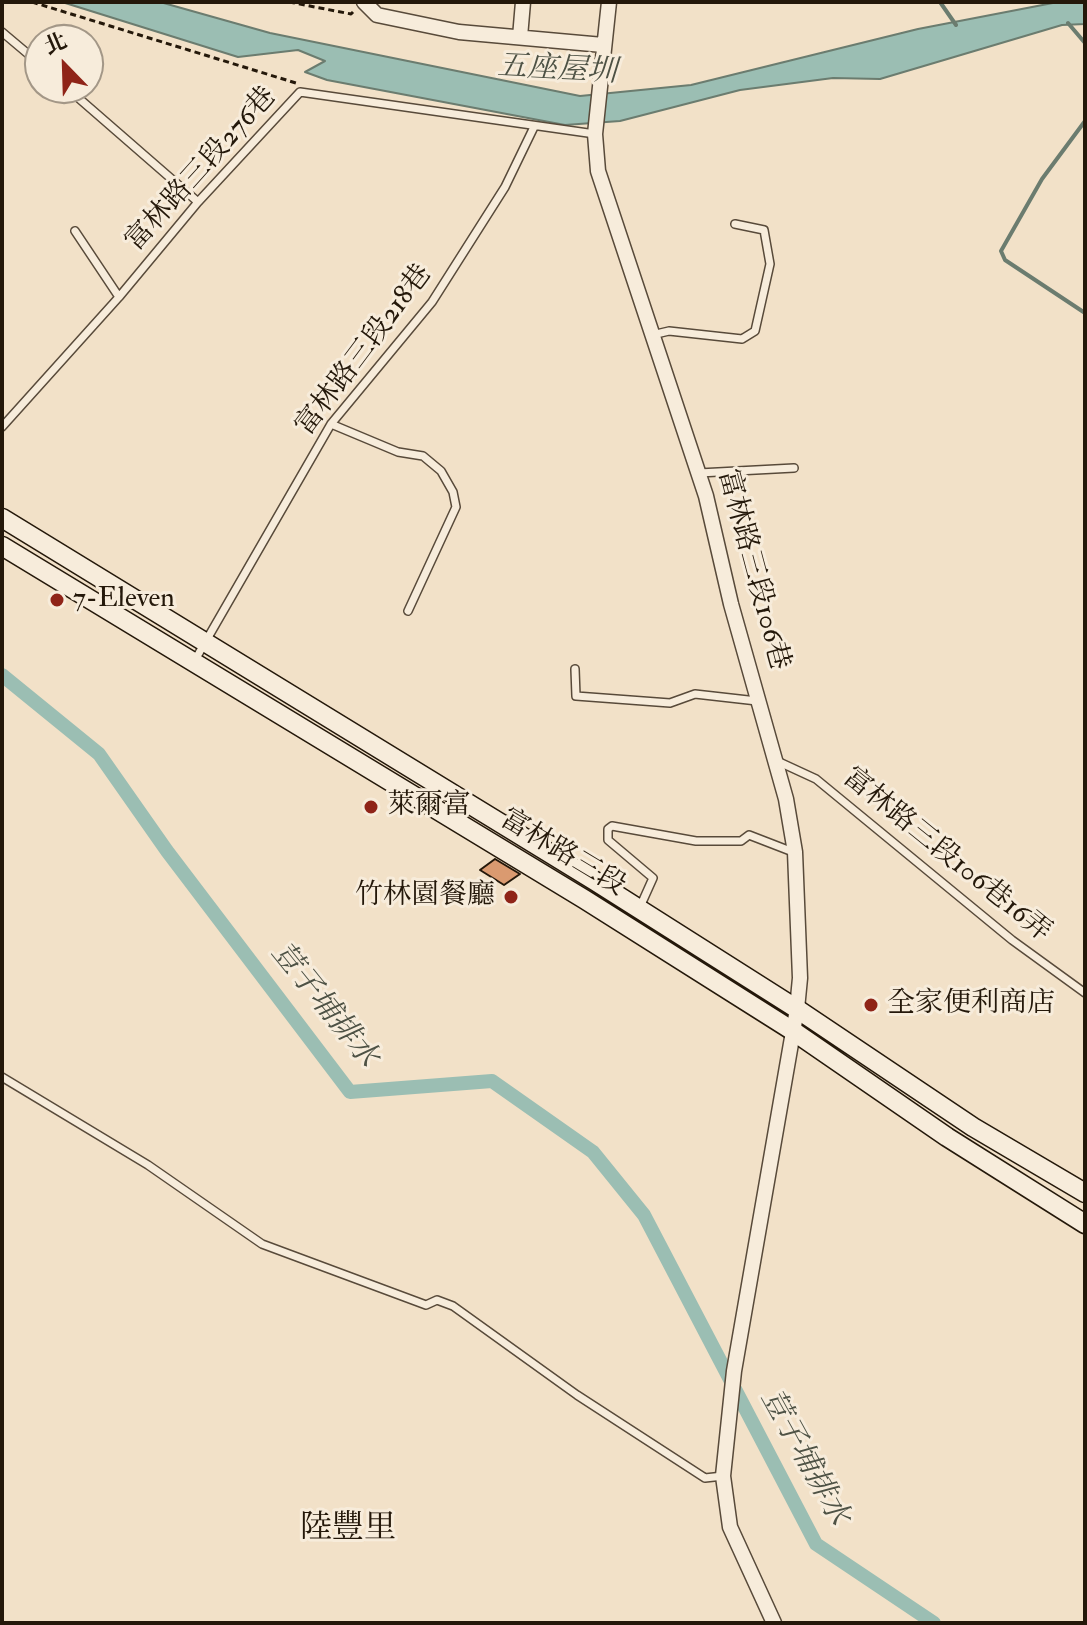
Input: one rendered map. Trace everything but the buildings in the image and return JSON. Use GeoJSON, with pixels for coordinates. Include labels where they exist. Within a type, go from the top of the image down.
{"type":"FeatureCollection","features":[{"type":"Feature","properties":{"kind":"main road","name":"富林路三段"},"geometry":{"type":"LineString","coordinates":[[2,518],[595,881],[797,1009],[973,1127],[1085,1193]]}},
{"type":"Feature","properties":{"kind":"main road","name":"富林路三段"},"geometry":{"type":"LineString","coordinates":[[2,546],[584,899],[793,1031],[947,1137],[1085,1224]]}},
{"type":"Feature","properties":{"kind":"street"},"geometry":{"type":"LineString","coordinates":[[364,2],[377,15],[459,32],[520,37],[602,51],[609,2]]}},
{"type":"Feature","properties":{"kind":"street"},"geometry":{"type":"LineString","coordinates":[[520,37],[523,2]]}},
{"type":"Feature","properties":{"kind":"street","name":"富林路三段106巷"},"geometry":{"type":"LineString","coordinates":[[602,51],[595,134],[598,171],[699,473],[760,701],[795,852],[800,978],[797,1009],[734,1371],[723,1476],[730,1527],[774,1623]]}},
{"type":"Feature","properties":{"kind":"street"},"geometry":{"type":"LineString","coordinates":[[489,843],[502,826]]}},
{"type":"Feature","properties":{"kind":"street"},"geometry":{"type":"LineString","coordinates":[[584,899],[595,881]]}},
{"type":"Feature","properties":{"kind":"lane"},"geometry":{"type":"LineString","coordinates":[[2,32],[24,51]]}},
{"type":"Feature","properties":{"kind":"lane","name":"富林路三段276巷"},"geometry":{"type":"LineString","coordinates":[[2,427],[119,297],[198,202],[300,92],[595,134]]}},
{"type":"Feature","properties":{"kind":"lane"},"geometry":{"type":"LineString","coordinates":[[85,104],[198,202]]}},
{"type":"Feature","properties":{"kind":"lane","name":"富林路三段218巷"},"geometry":{"type":"LineString","coordinates":[[194,661],[331,424],[432,302],[505,187],[534,127]]}},
{"type":"Feature","properties":{"kind":"lane"},"geometry":{"type":"LineString","coordinates":[[652,335],[669,331],[742,339],[755,331],[770,264],[764,230],[735,224]]}},
{"type":"Feature","properties":{"kind":"lane"},"geometry":{"type":"LineString","coordinates":[[75,231],[119,297]]}},
{"type":"Feature","properties":{"kind":"lane"},"geometry":{"type":"LineString","coordinates":[[331,424],[398,452],[423,456],[441,471],[453,492],[456,507],[408,611]]}},
{"type":"Feature","properties":{"kind":"lane"},"geometry":{"type":"LineString","coordinates":[[699,473],[794,468]]}},
{"type":"Feature","properties":{"kind":"lane"},"geometry":{"type":"LineString","coordinates":[[575,669],[576,696],[670,703],[695,694],[760,701]]}},
{"type":"Feature","properties":{"kind":"lane","name":"富林路三段106巷16弄"},"geometry":{"type":"LineString","coordinates":[[775,761],[816,779],[1012,940],[1085,993]]}},
{"type":"Feature","properties":{"kind":"lane"},"geometry":{"type":"LineString","coordinates":[[639,909],[653,878],[608,840],[608,829],[612,826],[696,841],[741,841],[749,835],[795,852]]}},
{"type":"Feature","properties":{"kind":"lane"},"geometry":{"type":"LineString","coordinates":[[2,1077],[148,1165],[262,1244],[426,1305],[437,1300],[453,1306],[577,1395],[705,1478],[723,1476]]}},
{"type":"Feature","properties":{"kind":"path"},"geometry":{"type":"LineString","coordinates":[[32,2],[299,84]]}},
{"type":"Feature","properties":{"kind":"path"},"geometry":{"type":"LineString","coordinates":[[289,2],[351,14],[364,2]]}},
{"type":"Feature","properties":{"kind":"water"},"geometry":{"type":"Polygon","coordinates":[[[62,2],[160,2],[270,33],[580,96],[691,85],[918,29],[1058,2],[1085,2],[1085,24],[1062,25],[880,79],[833,78],[740,90],[620,121],[565,125],[327,80],[305,72],[325,61],[298,50],[238,57],[62,2]]]}},
{"type":"Feature","properties":{"kind":"waterway"},"geometry":{"type":"LineString","coordinates":[[940,2],[956,25]]}},
{"type":"Feature","properties":{"kind":"waterway"},"geometry":{"type":"LineString","coordinates":[[1068,23],[1085,43]]}},
{"type":"Feature","properties":{"kind":"waterway"},"geometry":{"type":"LineString","coordinates":[[1085,121],[1042,179],[1001,251],[1005,260],[1085,313]]}},
{"type":"Feature","properties":{"kind":"waterway","name":"荳子埔排水"},"geometry":{"type":"LineString","coordinates":[[2,675],[99,754],[167,851],[350,1092],[492,1081],[593,1152],[644,1215],[816,1544],[934,1623]]}},
{"type":"Feature","properties":{"kind":"place","name":"7-Eleven"},"geometry":{"type":"Point","coordinates":[57,600]}},
{"type":"Feature","properties":{"kind":"place","name":"萊爾富"},"geometry":{"type":"Point","coordinates":[371,807]}},
{"type":"Feature","properties":{"kind":"place","name":"竹林園餐廳"},"geometry":{"type":"Point","coordinates":[511,897]}},
{"type":"Feature","properties":{"kind":"place","name":"全家便利商店"},"geometry":{"type":"Point","coordinates":[871,1005]}},
{"type":"Feature","properties":{"kind":"district","name":"陸豐里"},"geometry":{"type":"Point","coordinates":[348,1530]}},
{"type":"Feature","properties":{"kind":"water label","name":"五座屋圳"},"geometry":{"type":"Point","coordinates":[557,71]}}]}
